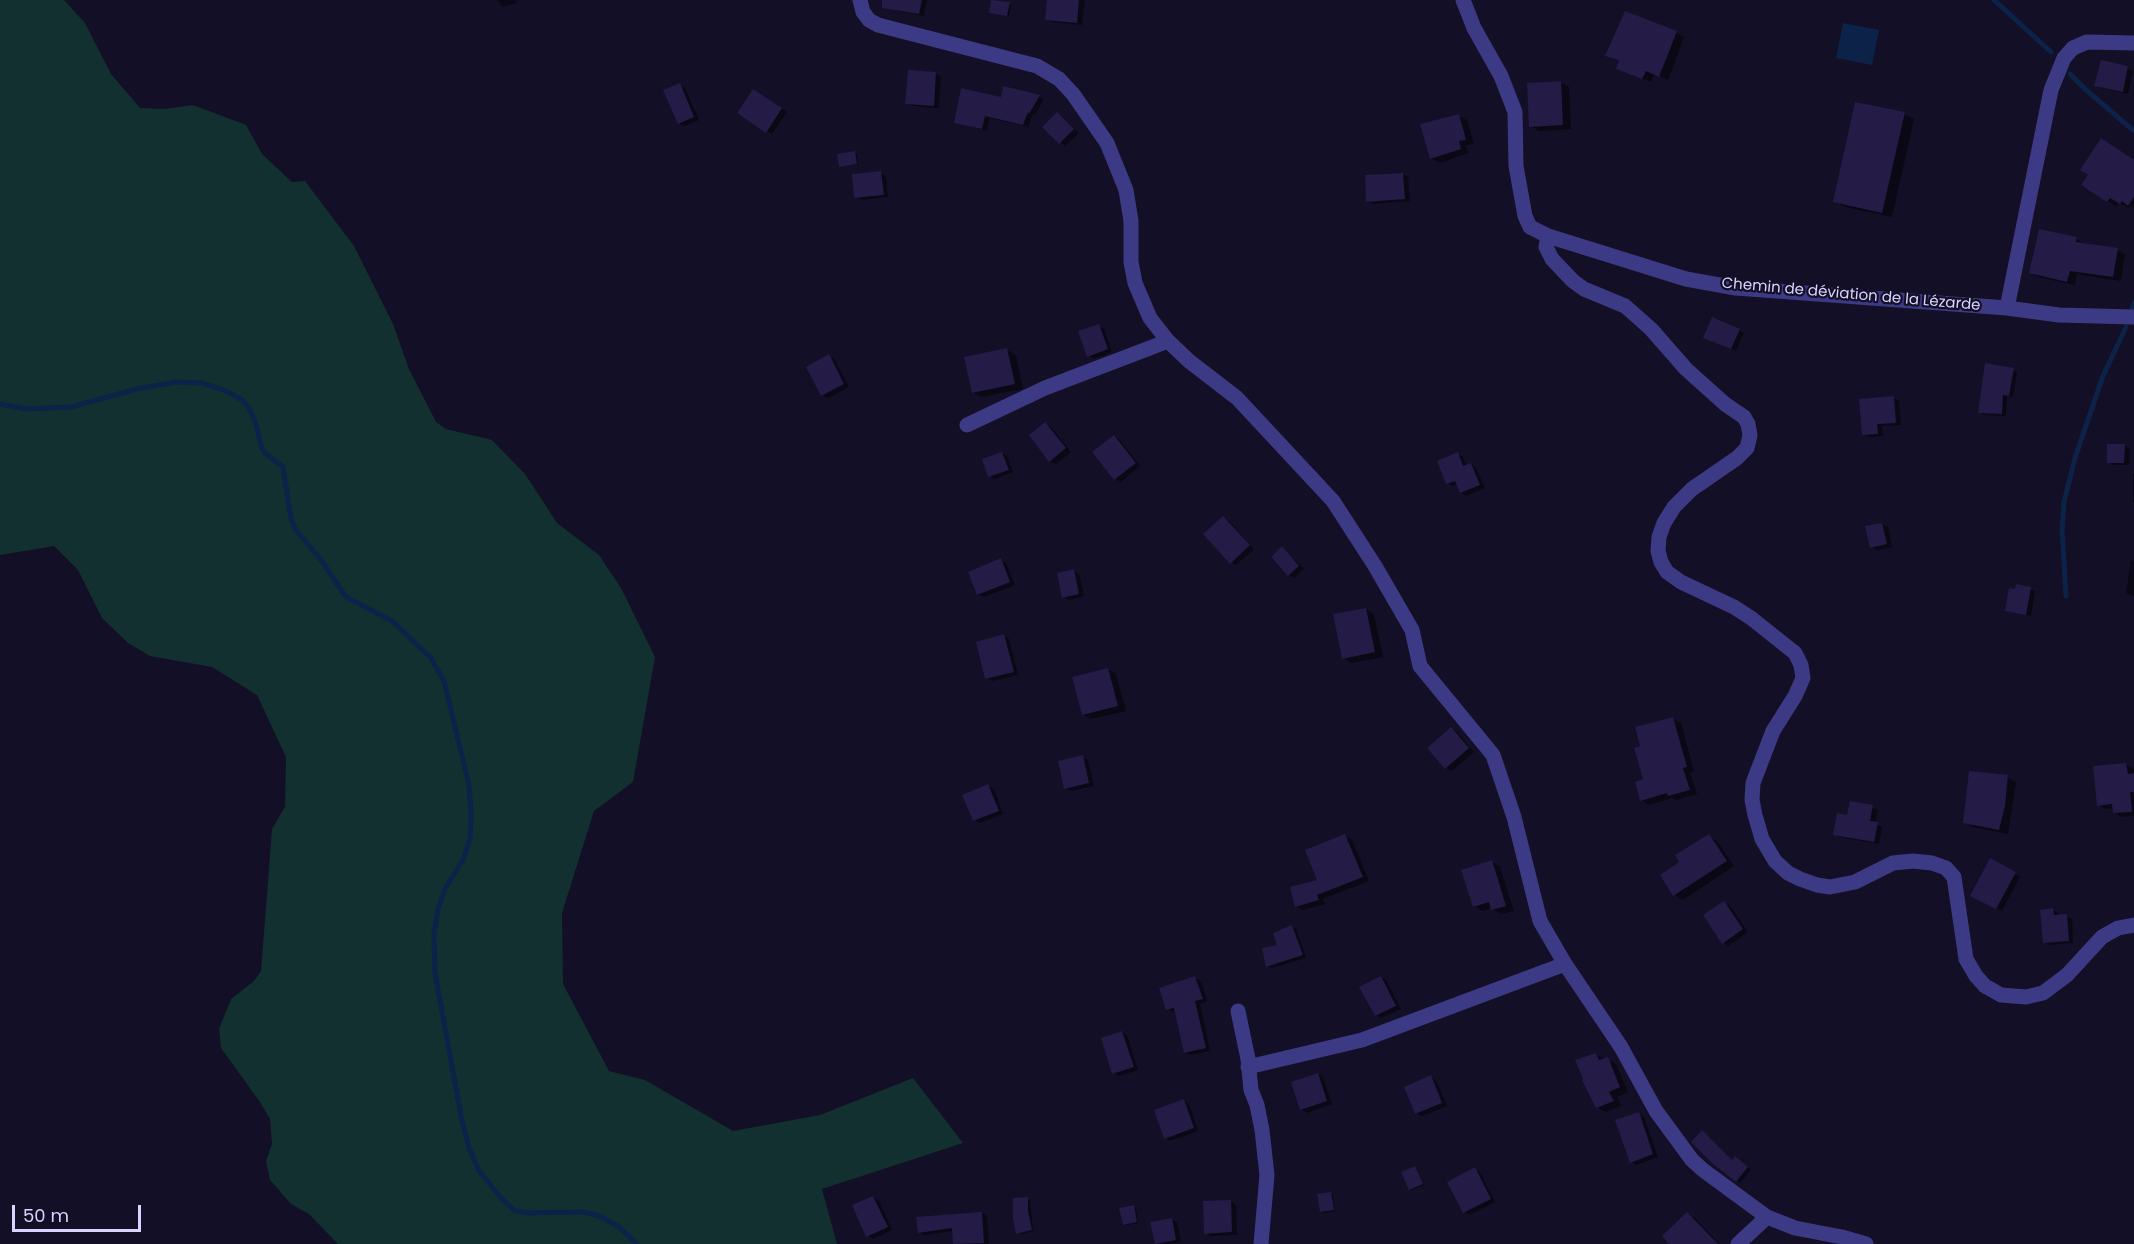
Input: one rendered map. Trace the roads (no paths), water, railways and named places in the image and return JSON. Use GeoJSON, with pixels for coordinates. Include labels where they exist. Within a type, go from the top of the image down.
{"type":"FeatureCollection","features":[{"type":"Feature","properties":{"kind":"street"},"geometry":{"type":"LineString","coordinates":[[860,0],[863,12],[869,20],[878,25],[1037,66],[1059,79],[1090,117],[1107,143],[1126,190],[1131,221],[1131,262],[1135,283],[1150,318],[1168,341],[1189,361],[1237,398],[1326,493],[1375,566],[1412,630],[1420,666],[1493,755],[1514,817],[1540,921],[1565,964],[1621,1047],[1656,1111],[1692,1160],[1767,1217],[1795,1228],[1866,1244]]}},
{"type":"Feature","properties":{"kind":"street","name":"Chemin de déviation de la Lézarde"},"geometry":{"type":"LineString","coordinates":[[1463,0],[1478,35],[1502,76],[1515,112],[1516,166],[1525,216],[1530,227],[1548,236],[1686,279],[1736,288],[2007,308],[2059,315],[2134,317]]}},
{"type":"Feature","properties":{"kind":"street"},"geometry":{"type":"LineString","coordinates":[[2007,308],[2051,90],[2064,58],[2073,48],[2087,42],[2134,43]]}},
{"type":"Feature","properties":{"kind":"street"},"geometry":{"type":"LineString","coordinates":[[1548,236],[1546,247],[1552,259],[1573,281],[1584,289],[1625,306],[1651,329],[1686,369],[1725,404],[1744,417],[1748,424],[1750,435],[1747,448],[1737,458],[1692,489],[1674,507],[1664,523],[1659,537],[1658,551],[1667,572],[1681,582],[1734,607],[1751,618],[1795,653],[1801,665],[1803,678],[1795,696],[1773,731],[1753,783],[1752,800],[1757,823],[1762,839],[1775,861],[1788,873],[1800,879],[1816,885],[1830,886],[1856,882],[1893,863],[1913,861],[1932,863],[1946,868],[1954,877],[1966,958],[1976,976],[1985,986],[2001,995],[2026,997],[2043,993],[2067,975],[2102,937],[2118,928],[2134,925]]}},
{"type":"Feature","properties":{"kind":"street"},"geometry":{"type":"LineString","coordinates":[[967,426],[1045,388],[1168,341]]}},
{"type":"Feature","properties":{"kind":"street"},"geometry":{"type":"LineString","coordinates":[[1248,1067],[1362,1040],[1565,964]]}},
{"type":"Feature","properties":{"kind":"street"},"geometry":{"type":"LineString","coordinates":[[1238,1011],[1248,1059],[1251,1090],[1257,1105],[1262,1130],[1267,1175],[1261,1244]]}},
{"type":"Feature","properties":{"kind":"street"},"geometry":{"type":"LineString","coordinates":[[1738,1244],[1767,1217]]}},
{"type":"Feature","properties":{"kind":"water"},"geometry":{"type":"Polygon","coordinates":[[[1843,23],[1879,30],[1872,65],[1836,58],[1843,23]]]}},
{"type":"Feature","properties":{"kind":"waterway"},"geometry":{"type":"LineString","coordinates":[[1994,0],[2051,52]]}},
{"type":"Feature","properties":{"kind":"waterway"},"geometry":{"type":"LineString","coordinates":[[2070,74],[2134,131]]}},
{"type":"Feature","properties":{"kind":"waterway"},"geometry":{"type":"LineString","coordinates":[[2131,311],[2134,303]]}},
{"type":"Feature","properties":{"kind":"waterway"},"geometry":{"type":"LineString","coordinates":[[2066,596],[2062,529],[2064,502],[2075,458],[2103,376],[2126,327]]}},
{"type":"Feature","properties":{"kind":"waterway"},"geometry":{"type":"LineString","coordinates":[[0,404],[26,409],[71,407],[137,389],[176,382],[202,383],[226,391],[242,400],[249,408],[265,453],[283,467],[291,519],[296,530],[321,560],[346,597],[392,621],[431,658],[444,681],[469,785],[471,814],[470,838],[464,858],[445,889],[438,909],[434,934],[435,973],[462,1121],[469,1148],[479,1171],[515,1211],[527,1213],[583,1212],[597,1215],[618,1226],[637,1244]]}}]}
